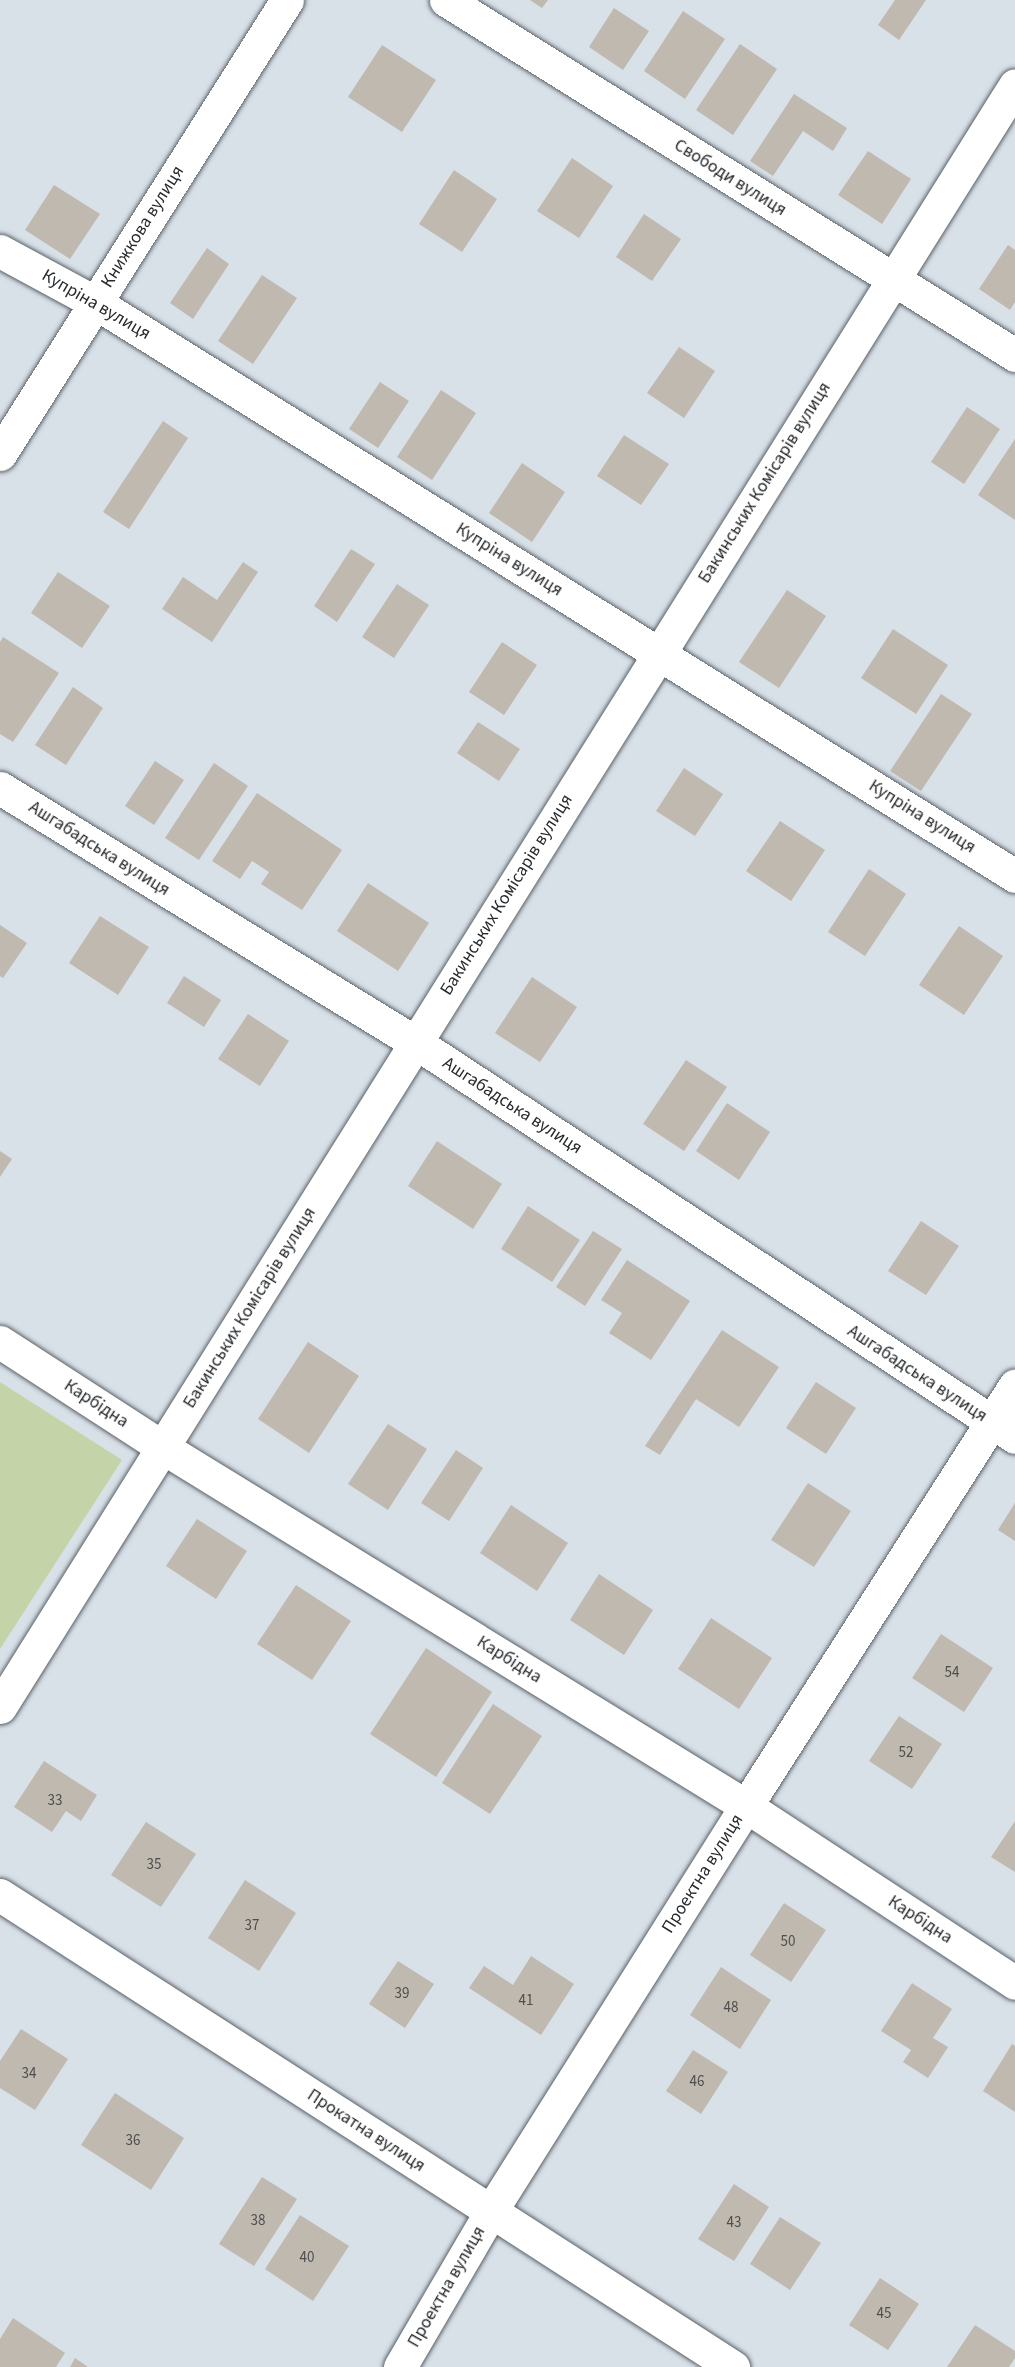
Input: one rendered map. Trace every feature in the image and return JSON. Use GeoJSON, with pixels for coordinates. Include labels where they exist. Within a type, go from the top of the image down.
{"type":"FeatureCollection","features":[{"type":"Feature","properties":{"kind":"street","name":"Книжкова вулиця"},"geometry":{"type":"LineString","coordinates":[[0,454],[287,0]]}},
{"type":"Feature","properties":{"kind":"street","name":"Свободи вулиця"},"geometry":{"type":"LineString","coordinates":[[446,0],[1015,355]]}},
{"type":"Feature","properties":{"kind":"street","name":"Бакинських Комісарів вулиця"},"geometry":{"type":"LineString","coordinates":[[0,1707],[1015,85]]}},
{"type":"Feature","properties":{"kind":"street","name":"Купріна вулиця"},"geometry":{"type":"LineString","coordinates":[[0,251],[96,303],[1015,876]]}},
{"type":"Feature","properties":{"kind":"street","name":"Ашгабадська вулиця"},"geometry":{"type":"LineString","coordinates":[[0,788],[415,1042],[1004,1430]]}},
{"type":"Feature","properties":{"kind":"street","name":"Карбідна"},"geometry":{"type":"LineString","coordinates":[[0,1342],[162,1447],[746,1806],[1015,1983]]}},
{"type":"Feature","properties":{"kind":"street","name":"Проектна вулиця"},"geometry":{"type":"LineString","coordinates":[[400,2367],[491,2211],[746,1806],[1004,1430],[1015,1386]]}},
{"type":"Feature","properties":{"kind":"street","name":"Прокатна вулиця"},"geometry":{"type":"LineString","coordinates":[[0,1894],[733,2367]]}},
{"type":"Feature","properties":{"kind":"green space"},"geometry":{"type":"Polygon","coordinates":[[[0,1382],[122,1460],[0,1649],[0,1382]]]}},
{"type":"Feature","properties":{"kind":"building"},"geometry":{"type":"Polygon","coordinates":[[[530,0],[548,0],[542,8],[530,0]]]}},
{"type":"Feature","properties":{"kind":"building"},"geometry":{"type":"Polygon","coordinates":[[[895,0],[926,0],[899,40],[878,25],[895,0]]]}},
{"type":"Feature","properties":{"kind":"building"},"geometry":{"type":"Polygon","coordinates":[[[614,8],[649,31],[623,70],[589,47],[614,8]]]}},
{"type":"Feature","properties":{"kind":"building"},"geometry":{"type":"Polygon","coordinates":[[[683,11],[725,39],[685,99],[644,71],[683,11]]]}},
{"type":"Feature","properties":{"kind":"building"},"geometry":{"type":"Polygon","coordinates":[[[740,44],[777,69],[733,135],[696,110],[740,44]]]}},
{"type":"Feature","properties":{"kind":"building"},"geometry":{"type":"Polygon","coordinates":[[[382,45],[436,80],[402,132],[348,97],[382,45]]]}},
{"type":"Feature","properties":{"kind":"building"},"geometry":{"type":"Polygon","coordinates":[[[794,94],[847,128],[833,151],[803,131],[773,176],[750,161],[794,94]]]}},
{"type":"Feature","properties":{"kind":"building"},"geometry":{"type":"Polygon","coordinates":[[[868,151],[911,179],[882,224],[838,195],[868,151]]]}},
{"type":"Feature","properties":{"kind":"building"},"geometry":{"type":"Polygon","coordinates":[[[572,158],[613,186],[579,238],[537,211],[572,158]]]}},
{"type":"Feature","properties":{"kind":"building"},"geometry":{"type":"Polygon","coordinates":[[[454,170],[497,199],[462,252],[419,224],[454,170]]]}},
{"type":"Feature","properties":{"kind":"building"},"geometry":{"type":"Polygon","coordinates":[[[54,185],[100,214],[70,259],[25,230],[54,185]]]}},
{"type":"Feature","properties":{"kind":"building"},"geometry":{"type":"Polygon","coordinates":[[[644,214],[681,239],[652,281],[616,257],[644,214]]]}},
{"type":"Feature","properties":{"kind":"building"},"geometry":{"type":"Polygon","coordinates":[[[1008,245],[1015,250],[1015,302],[1010,310],[979,289],[1008,245]]]}},
{"type":"Feature","properties":{"kind":"building"},"geometry":{"type":"Polygon","coordinates":[[[207,248],[229,264],[193,319],[170,303],[207,248]]]}},
{"type":"Feature","properties":{"kind":"building"},"geometry":{"type":"Polygon","coordinates":[[[262,275],[297,298],[253,364],[218,341],[262,275]]]}},
{"type":"Feature","properties":{"kind":"building"},"geometry":{"type":"Polygon","coordinates":[[[679,347],[715,371],[684,418],[647,393],[679,347]]]}},
{"type":"Feature","properties":{"kind":"building"},"geometry":{"type":"Polygon","coordinates":[[[380,382],[409,401],[378,448],[349,429],[380,382]]]}},
{"type":"Feature","properties":{"kind":"building"},"geometry":{"type":"Polygon","coordinates":[[[441,390],[476,413],[432,480],[397,457],[441,390]]]}},
{"type":"Feature","properties":{"kind":"building"},"geometry":{"type":"Polygon","coordinates":[[[967,407],[1000,429],[964,484],[931,462],[967,407]]]}},
{"type":"Feature","properties":{"kind":"building"},"geometry":{"type":"Polygon","coordinates":[[[163,421],[188,438],[129,529],[103,512],[163,421]]]}},
{"type":"Feature","properties":{"kind":"building"},"geometry":{"type":"Polygon","coordinates":[[[624,435],[669,464],[641,505],[597,476],[624,435]]]}},
{"type":"Feature","properties":{"kind":"building"},"geometry":{"type":"Polygon","coordinates":[[[1015,439],[1015,520],[978,495],[1015,439]]]}},
{"type":"Feature","properties":{"kind":"building"},"geometry":{"type":"Polygon","coordinates":[[[522,463],[565,492],[532,542],[489,513],[522,463]]]}},
{"type":"Feature","properties":{"kind":"building"},"geometry":{"type":"Polygon","coordinates":[[[351,549],[375,564],[337,622],[314,606],[351,549]]]}},
{"type":"Feature","properties":{"kind":"building"},"geometry":{"type":"Polygon","coordinates":[[[243,562],[258,572],[212,642],[162,609],[183,577],[217,600],[243,562]]]}},
{"type":"Feature","properties":{"kind":"building"},"geometry":{"type":"Polygon","coordinates":[[[58,572],[110,606],[82,648],[31,613],[58,572]]]}},
{"type":"Feature","properties":{"kind":"building"},"geometry":{"type":"Polygon","coordinates":[[[397,584],[429,605],[394,658],[362,637],[397,584]]]}},
{"type":"Feature","properties":{"kind":"building"},"geometry":{"type":"Polygon","coordinates":[[[787,590],[826,616],[779,688],[739,662],[787,590]]]}},
{"type":"Feature","properties":{"kind":"building"},"geometry":{"type":"Polygon","coordinates":[[[893,629],[948,665],[916,714],[861,678],[893,629]]]}},
{"type":"Feature","properties":{"kind":"building"},"geometry":{"type":"Polygon","coordinates":[[[3,637],[59,673],[13,742],[0,734],[0,642],[3,637]]]}},
{"type":"Feature","properties":{"kind":"building"},"geometry":{"type":"Polygon","coordinates":[[[502,642],[537,665],[504,715],[469,692],[502,642]]]}},
{"type":"Feature","properties":{"kind":"building"},"geometry":{"type":"Polygon","coordinates":[[[73,687],[103,708],[66,765],[35,745],[73,687]]]}},
{"type":"Feature","properties":{"kind":"building"},"geometry":{"type":"Polygon","coordinates":[[[941,694],[972,714],[921,791],[890,771],[941,694]]]}},
{"type":"Feature","properties":{"kind":"building"},"geometry":{"type":"Polygon","coordinates":[[[478,722],[520,749],[499,781],[457,753],[478,722]]]}},
{"type":"Feature","properties":{"kind":"building"},"geometry":{"type":"Polygon","coordinates":[[[155,761],[184,780],[154,825],[125,806],[155,761]]]}},
{"type":"Feature","properties":{"kind":"building"},"geometry":{"type":"Polygon","coordinates":[[[214,763],[248,786],[199,860],[165,838],[214,763]]]}},
{"type":"Feature","properties":{"kind":"building"},"geometry":{"type":"Polygon","coordinates":[[[684,768],[723,794],[695,836],[656,811],[684,768]]]}},
{"type":"Feature","properties":{"kind":"building"},"geometry":{"type":"Polygon","coordinates":[[[257,793],[342,850],[302,910],[261,884],[269,872],[252,861],[240,879],[212,861],[257,793]]]}},
{"type":"Feature","properties":{"kind":"building"},"geometry":{"type":"Polygon","coordinates":[[[780,821],[825,850],[791,901],[746,871],[780,821]]]}},
{"type":"Feature","properties":{"kind":"building"},"geometry":{"type":"Polygon","coordinates":[[[869,869],[906,894],[865,956],[828,932],[869,869]]]}},
{"type":"Feature","properties":{"kind":"building"},"geometry":{"type":"Polygon","coordinates":[[[368,883],[429,923],[398,971],[337,931],[368,883]]]}},
{"type":"Feature","properties":{"kind":"building"},"geometry":{"type":"Polygon","coordinates":[[[100,916],[149,947],[118,995],[69,963],[100,916]]]}},
{"type":"Feature","properties":{"kind":"building"},"geometry":{"type":"Polygon","coordinates":[[[0,925],[27,943],[3,978],[0,976],[0,925]]]}},
{"type":"Feature","properties":{"kind":"building"},"geometry":{"type":"Polygon","coordinates":[[[959,926],[1003,956],[964,1015],[919,985],[959,926]]]}},
{"type":"Feature","properties":{"kind":"building"},"geometry":{"type":"Polygon","coordinates":[[[184,976],[221,1000],[204,1027],[167,1003],[184,976]]]}},
{"type":"Feature","properties":{"kind":"building"},"geometry":{"type":"Polygon","coordinates":[[[532,977],[577,1007],[540,1062],[495,1033],[532,977]]]}},
{"type":"Feature","properties":{"kind":"building"},"geometry":{"type":"Polygon","coordinates":[[[248,1014],[289,1041],[260,1086],[218,1059],[248,1014]]]}},
{"type":"Feature","properties":{"kind":"building"},"geometry":{"type":"Polygon","coordinates":[[[686,1060],[727,1087],[684,1151],[643,1124],[686,1060]]]}},
{"type":"Feature","properties":{"kind":"building"},"geometry":{"type":"Polygon","coordinates":[[[727,1103],[770,1132],[739,1180],[696,1151],[727,1103]]]}},
{"type":"Feature","properties":{"kind":"building"},"geometry":{"type":"Polygon","coordinates":[[[437,1141],[502,1184],[473,1229],[408,1186],[437,1141]]]}},
{"type":"Feature","properties":{"kind":"building"},"geometry":{"type":"Polygon","coordinates":[[[0,1151],[12,1159],[0,1177],[0,1151]]]}},
{"type":"Feature","properties":{"kind":"building"},"geometry":{"type":"Polygon","coordinates":[[[528,1206],[580,1240],[552,1282],[501,1249],[528,1206]]]}},
{"type":"Feature","properties":{"kind":"building"},"geometry":{"type":"Polygon","coordinates":[[[921,1221],[959,1246],[926,1295],[888,1271],[921,1221]]]}},
{"type":"Feature","properties":{"kind":"building"},"geometry":{"type":"Polygon","coordinates":[[[593,1231],[622,1249],[585,1306],[556,1287],[593,1231]]]}},
{"type":"Feature","properties":{"kind":"building"},"geometry":{"type":"Polygon","coordinates":[[[627,1260],[690,1301],[651,1360],[609,1333],[622,1313],[601,1300],[627,1260]]]}},
{"type":"Feature","properties":{"kind":"building"},"geometry":{"type":"Polygon","coordinates":[[[722,1330],[779,1367],[739,1427],[696,1399],[660,1455],[645,1446],[722,1330]]]}},
{"type":"Feature","properties":{"kind":"building"},"geometry":{"type":"Polygon","coordinates":[[[308,1342],[359,1376],[309,1453],[258,1419],[308,1342]]]}},
{"type":"Feature","properties":{"kind":"building"},"geometry":{"type":"Polygon","coordinates":[[[816,1382],[856,1408],[826,1454],[786,1428],[816,1382]]]}},
{"type":"Feature","properties":{"kind":"building"},"geometry":{"type":"Polygon","coordinates":[[[388,1424],[427,1449],[388,1510],[348,1484],[388,1424]]]}},
{"type":"Feature","properties":{"kind":"building"},"geometry":{"type":"Polygon","coordinates":[[[456,1450],[483,1468],[449,1521],[421,1503],[456,1450]]]}},
{"type":"Feature","properties":{"kind":"building"},"geometry":{"type":"Polygon","coordinates":[[[808,1483],[851,1511],[814,1567],[771,1540],[808,1483]]]}},
{"type":"Feature","properties":{"kind":"building"},"geometry":{"type":"Polygon","coordinates":[[[1015,1503],[1015,1541],[998,1530],[1015,1503]]]}},
{"type":"Feature","properties":{"kind":"building"},"geometry":{"type":"Polygon","coordinates":[[[511,1505],[568,1543],[537,1591],[480,1553],[511,1505]]]}},
{"type":"Feature","properties":{"kind":"building"},"geometry":{"type":"Polygon","coordinates":[[[197,1519],[247,1551],[216,1599],[166,1566],[197,1519]]]}},
{"type":"Feature","properties":{"kind":"building"},"geometry":{"type":"Polygon","coordinates":[[[599,1574],[653,1610],[624,1655],[570,1620],[599,1574]]]}},
{"type":"Feature","properties":{"kind":"building"},"geometry":{"type":"Polygon","coordinates":[[[296,1585],[351,1621],[312,1680],[257,1644],[296,1585]]]}},
{"type":"Feature","properties":{"kind":"building"},"geometry":{"type":"Polygon","coordinates":[[[711,1618],[772,1658],[739,1709],[678,1669],[711,1618]]]}},
{"type":"Feature","properties":{"kind":"building"},"geometry":{"type":"Polygon","coordinates":[[[941,1634],[993,1668],[964,1712],[912,1678],[941,1634]]]}},
{"type":"Feature","properties":{"kind":"building"},"geometry":{"type":"Polygon","coordinates":[[[426,1648],[492,1692],[436,1777],[370,1734],[426,1648]]]}},
{"type":"Feature","properties":{"kind":"building"},"geometry":{"type":"Polygon","coordinates":[[[493,1704],[542,1736],[490,1814],[442,1783],[493,1704]]]}},
{"type":"Feature","properties":{"kind":"building"},"geometry":{"type":"Polygon","coordinates":[[[899,1716],[942,1744],[912,1789],[869,1761],[899,1716]]]}},
{"type":"Feature","properties":{"kind":"building"},"geometry":{"type":"Polygon","coordinates":[[[44,1761],[97,1795],[81,1821],[66,1811],[52,1832],[14,1807],[44,1761]]]}},
{"type":"Feature","properties":{"kind":"building"},"geometry":{"type":"Polygon","coordinates":[[[1015,1821],[1015,1872],[991,1857],[1015,1821]]]}},
{"type":"Feature","properties":{"kind":"building"},"geometry":{"type":"Polygon","coordinates":[[[146,1822],[196,1854],[161,1907],[111,1875],[146,1822]]]}},
{"type":"Feature","properties":{"kind":"building"},"geometry":{"type":"Polygon","coordinates":[[[245,1880],[296,1913],[259,1971],[208,1938],[245,1880]]]}},
{"type":"Feature","properties":{"kind":"building"},"geometry":{"type":"Polygon","coordinates":[[[784,1903],[826,1930],[791,1982],[750,1955],[784,1903]]]}},
{"type":"Feature","properties":{"kind":"building"},"geometry":{"type":"Polygon","coordinates":[[[531,1956],[574,1984],[541,2035],[469,1988],[484,1966],[513,1985],[531,1956]]]}},
{"type":"Feature","properties":{"kind":"building"},"geometry":{"type":"Polygon","coordinates":[[[398,1961],[434,1984],[405,2028],[369,2004],[398,1961]]]}},
{"type":"Feature","properties":{"kind":"building"},"geometry":{"type":"Polygon","coordinates":[[[721,1967],[771,2000],[740,2049],[690,2015],[721,1967]]]}},
{"type":"Feature","properties":{"kind":"building"},"geometry":{"type":"Polygon","coordinates":[[[912,1983],[952,2009],[933,2038],[948,2047],[928,2078],[903,2062],[911,2050],[881,2031],[912,1983]]]}},
{"type":"Feature","properties":{"kind":"building"},"geometry":{"type":"Polygon","coordinates":[[[21,2029],[68,2059],[35,2110],[0,2088],[0,2061],[21,2029]]]}},
{"type":"Feature","properties":{"kind":"building"},"geometry":{"type":"Polygon","coordinates":[[[1012,2044],[1015,2046],[1015,2112],[983,2091],[1012,2044]]]}},
{"type":"Feature","properties":{"kind":"building"},"geometry":{"type":"Polygon","coordinates":[[[693,2050],[728,2072],[701,2114],[666,2091],[693,2050]]]}},
{"type":"Feature","properties":{"kind":"building"},"geometry":{"type":"Polygon","coordinates":[[[115,2093],[184,2138],[151,2190],[81,2145],[115,2093]]]}},
{"type":"Feature","properties":{"kind":"building"},"geometry":{"type":"Polygon","coordinates":[[[262,2177],[297,2199],[254,2266],[219,2244],[262,2177]]]}},
{"type":"Feature","properties":{"kind":"building"},"geometry":{"type":"Polygon","coordinates":[[[734,2184],[769,2207],[734,2261],[698,2239],[734,2184]]]}},
{"type":"Feature","properties":{"kind":"building"},"geometry":{"type":"Polygon","coordinates":[[[300,2215],[349,2246],[313,2301],[265,2269],[300,2215]]]}},
{"type":"Feature","properties":{"kind":"building"},"geometry":{"type":"Polygon","coordinates":[[[780,2217],[821,2243],[790,2290],[750,2264],[780,2217]]]}},
{"type":"Feature","properties":{"kind":"building"},"geometry":{"type":"Polygon","coordinates":[[[880,2278],[919,2304],[888,2350],[849,2325],[880,2278]]]}},
{"type":"Feature","properties":{"kind":"building"},"geometry":{"type":"Polygon","coordinates":[[[13,2318],[65,2353],[56,2367],[0,2367],[0,2339],[13,2318]]]}},
{"type":"Feature","properties":{"kind":"building"},"geometry":{"type":"Polygon","coordinates":[[[975,2325],[1015,2351],[1015,2358],[1009,2367],[947,2367],[975,2325]]]}},
{"type":"Feature","properties":{"kind":"building"},"geometry":{"type":"Polygon","coordinates":[[[75,2358],[88,2367],[70,2367],[75,2358]]]}}]}
